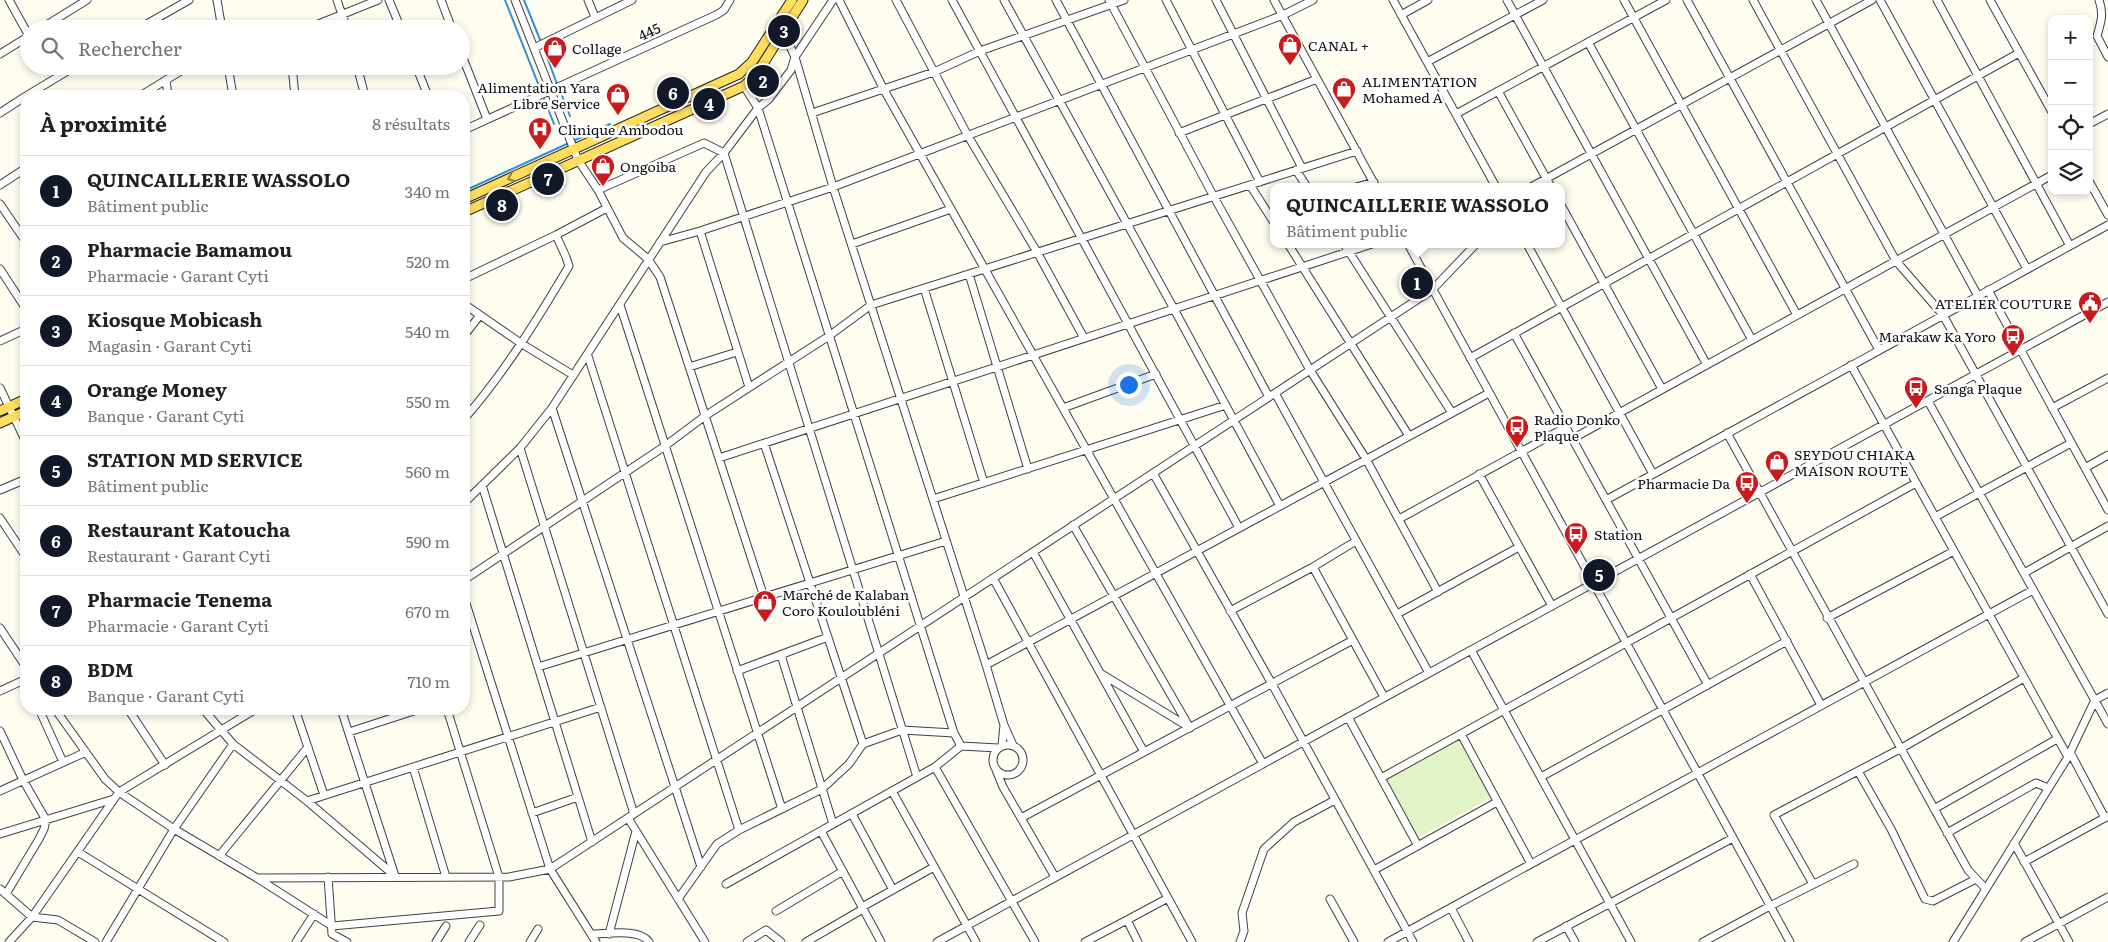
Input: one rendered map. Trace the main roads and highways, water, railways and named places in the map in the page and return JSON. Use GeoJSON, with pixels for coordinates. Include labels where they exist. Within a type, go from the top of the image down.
{"type":"FeatureCollection","features":[{"type":"Feature","properties":{"kind":"main road"},"geometry":{"type":"LineString","coordinates":[[470,196],[728,80],[746,69],[792,0]]}},
{"type":"Feature","properties":{"kind":"main road"},"geometry":{"type":"LineString","coordinates":[[470,209],[744,86],[756,75],[802,0]]}},
{"type":"Feature","properties":{"kind":"main road"},"geometry":{"type":"LineString","coordinates":[[4,409],[20,402]]}},
{"type":"Feature","properties":{"kind":"main road"},"geometry":{"type":"LineString","coordinates":[[0,423],[20,414]]}},
{"type":"Feature","properties":{"kind":"waterway"},"geometry":{"type":"LineString","coordinates":[[505,0],[554,124]]}},
{"type":"Feature","properties":{"kind":"waterway"},"geometry":{"type":"LineString","coordinates":[[524,0],[541,42]]}},
{"type":"Feature","properties":{"kind":"waterway"},"geometry":{"type":"LineString","coordinates":[[543,46],[557,84]]}},
{"type":"Feature","properties":{"kind":"waterway"},"geometry":{"type":"LineString","coordinates":[[559,88],[570,116]]}},
{"type":"Feature","properties":{"kind":"waterway"},"geometry":{"type":"LineString","coordinates":[[573,141],[610,124]]}},
{"type":"Feature","properties":{"kind":"waterway"},"geometry":{"type":"LineString","coordinates":[[470,188],[569,143]]}},
{"type":"Feature","properties":{"kind":"place","name":"Kiosque Mobicash"},"geometry":{"type":"Point","coordinates":[784,31]}},
{"type":"Feature","properties":{"kind":"place","name":"CANAL +"},"geometry":{"type":"Point","coordinates":[1290,66]}},
{"type":"Feature","properties":{"kind":"place","name":"Collage"},"geometry":{"type":"Point","coordinates":[555,69]}},
{"type":"Feature","properties":{"kind":"place","name":"Pharmacie Bamamou"},"geometry":{"type":"Point","coordinates":[763,81]}},
{"type":"Feature","properties":{"kind":"place","name":"Restaurant Katoucha"},"geometry":{"type":"Point","coordinates":[673,93]}},
{"type":"Feature","properties":{"kind":"place","name":"Orange Money"},"geometry":{"type":"Point","coordinates":[709,104]}},
{"type":"Feature","properties":{"kind":"place","name":"ALIMENTATION Mohamed A"},"geometry":{"type":"Point","coordinates":[1344,110]}},
{"type":"Feature","properties":{"kind":"place","name":"Alimentation Yara Libre Service"},"geometry":{"type":"Point","coordinates":[618,116]}},
{"type":"Feature","properties":{"kind":"place","name":"Clinique Ambodou"},"geometry":{"type":"Point","coordinates":[540,150]}},
{"type":"Feature","properties":{"kind":"place","name":"Pharmacie Tenema"},"geometry":{"type":"Point","coordinates":[548,179]}},
{"type":"Feature","properties":{"kind":"place","name":"Ongoiba"},"geometry":{"type":"Point","coordinates":[603,187]}},
{"type":"Feature","properties":{"kind":"place","name":"BDM"},"geometry":{"type":"Point","coordinates":[502,205]}},
{"type":"Feature","properties":{"kind":"place","name":"QUINCAILLERIE WASSOLO"},"geometry":{"type":"Point","coordinates":[1417,283]}},
{"type":"Feature","properties":{"kind":"place","name":"ATELIER COUTURE"},"geometry":{"type":"Point","coordinates":[2090,324]}},
{"type":"Feature","properties":{"kind":"place","name":"Marakaw Ka Yoro"},"geometry":{"type":"Point","coordinates":[2013,357]}},
{"type":"Feature","properties":{"kind":"place","name":"Sanga Plaque"},"geometry":{"type":"Point","coordinates":[1916,409]}},
{"type":"Feature","properties":{"kind":"place","name":"Radio Donko Plaque"},"geometry":{"type":"Point","coordinates":[1517,448]}},
{"type":"Feature","properties":{"kind":"place","name":"SEYDOU CHIAKA MAISON ROUTE"},"geometry":{"type":"Point","coordinates":[1777,483]}},
{"type":"Feature","properties":{"kind":"place","name":"Pharmacie Da"},"geometry":{"type":"Point","coordinates":[1747,504]}},
{"type":"Feature","properties":{"kind":"place","name":"Station"},"geometry":{"type":"Point","coordinates":[1576,555]}},
{"type":"Feature","properties":{"kind":"place","name":"STATION MD SERVICE"},"geometry":{"type":"Point","coordinates":[1599,575]}},
{"type":"Feature","properties":{"kind":"place","name":"Marché de Kalaban Coro Kouloubléni"},"geometry":{"type":"Point","coordinates":[765,623]}}]}
